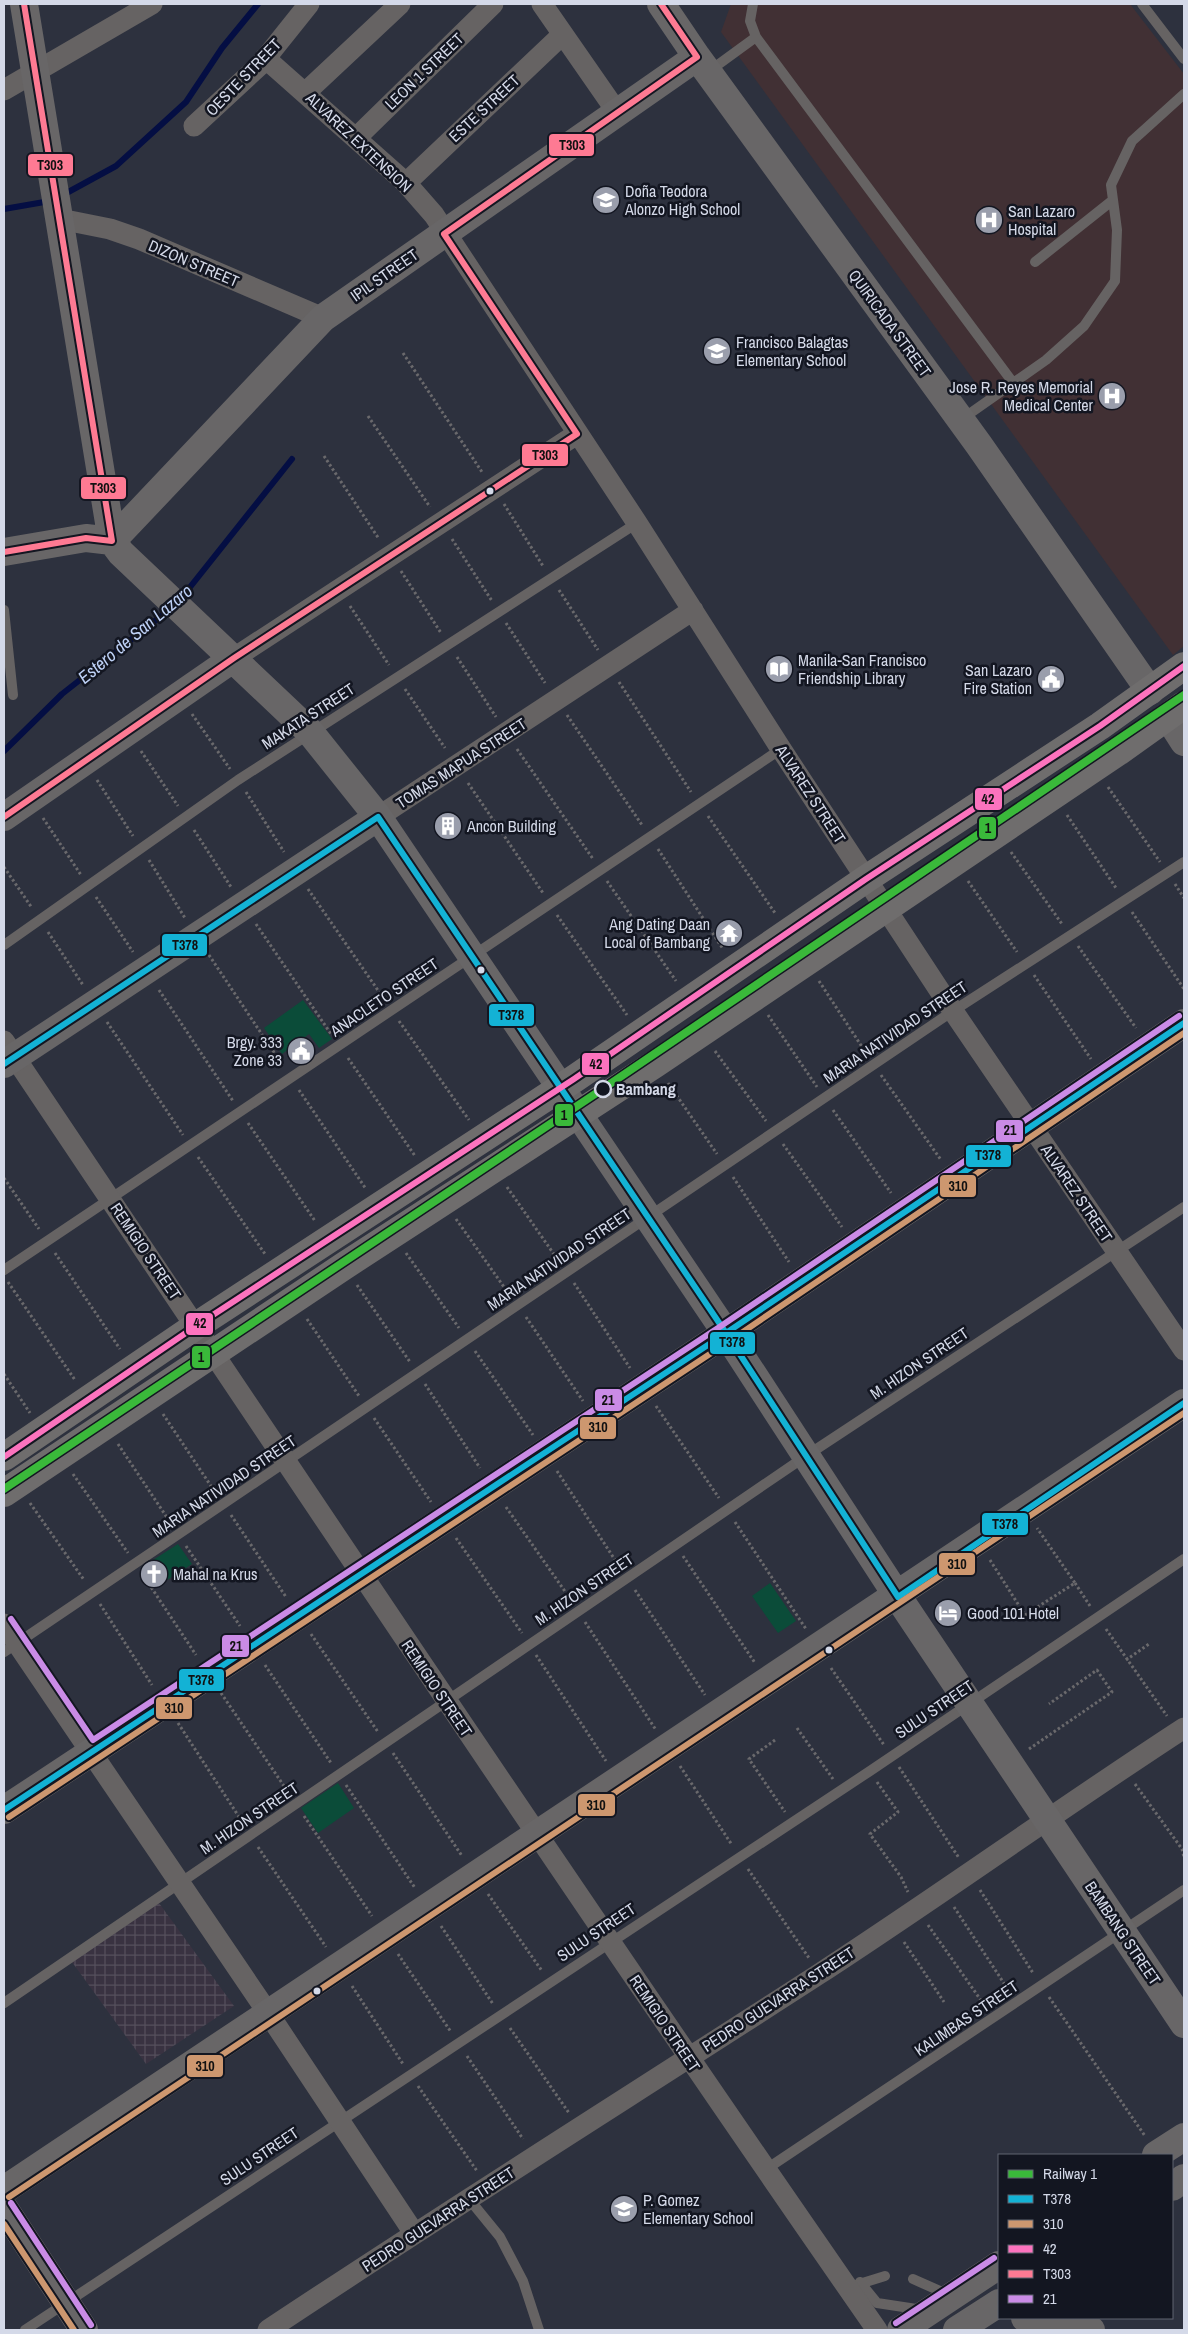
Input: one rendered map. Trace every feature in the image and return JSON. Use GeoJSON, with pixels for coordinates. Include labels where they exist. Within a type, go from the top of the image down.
{"type":"FeatureCollection","features":[{"type":"Feature","properties":{"kind":"main road"},"geometry":{"type":"LineString","coordinates":[[4,1456],[196,1326],[560,1088],[866,879],[1100,726],[1184,666]]}},
{"type":"Feature","properties":{"kind":"main road"},"geometry":{"type":"LineString","coordinates":[[4,1493],[886,908],[1095,768],[1176,711]]}},
{"type":"Feature","properties":{"kind":"main road"},"geometry":{"type":"LineString","coordinates":[[1100,726],[1118,752]]}},
{"type":"Feature","properties":{"kind":"street"},"geometry":{"type":"LineString","coordinates":[[4,552],[86,538],[112,541],[24,4]]}},
{"type":"Feature","properties":{"kind":"street"},"geometry":{"type":"LineString","coordinates":[[4,90],[152,4]]}},
{"type":"Feature","properties":{"kind":"street","name":"OESTE STREET"},"geometry":{"type":"LineString","coordinates":[[194,126],[265,58],[309,4]]}},
{"type":"Feature","properties":{"kind":"street"},"geometry":{"type":"LineString","coordinates":[[305,93],[400,4]]}},
{"type":"Feature","properties":{"kind":"street","name":"LEON 1 STREET"},"geometry":{"type":"LineString","coordinates":[[356,138],[492,4]]}},
{"type":"Feature","properties":{"kind":"street"},"geometry":{"type":"LineString","coordinates":[[542,4],[617,112]]}},
{"type":"Feature","properties":{"kind":"street","name":"QUIRICADA STREET"},"geometry":{"type":"LineString","coordinates":[[661,4],[960,420],[1150,691],[1176,711],[1184,742]]}},
{"type":"Feature","properties":{"kind":"street","name":"ESTE STREET"},"geometry":{"type":"LineString","coordinates":[[406,183],[563,34]]}},
{"type":"Feature","properties":{"kind":"street","name":"ALVAREZ EXTENSION"},"geometry":{"type":"LineString","coordinates":[[265,58],[406,183],[434,215],[444,234]]}},
{"type":"Feature","properties":{"kind":"street","name":"IPIL STREET"},"geometry":{"type":"LineString","coordinates":[[112,541],[323,318],[617,112],[703,64]]}},
{"type":"Feature","properties":{"kind":"street","name":"DIZON STREET"},"geometry":{"type":"LineString","coordinates":[[60,216],[139,239],[323,318]]}},
{"type":"Feature","properties":{"kind":"street","name":"ALVAREZ STREET"},"geometry":{"type":"LineString","coordinates":[[444,234],[637,522],[781,749],[953,1011],[1184,1350]]}},
{"type":"Feature","properties":{"kind":"street"},"geometry":{"type":"LineString","coordinates":[[4,817],[234,658],[577,434]]}},
{"type":"Feature","properties":{"kind":"street","name":"BAMBANG STREET"},"geometry":{"type":"LineString","coordinates":[[112,541],[121,553],[310,732],[378,817],[726,1333],[968,1703],[1122,1932],[1181,2013]]}},
{"type":"Feature","properties":{"kind":"street","name":"TOMAS MAPUA STREET"},"geometry":{"type":"LineString","coordinates":[[7,1054],[95,1004],[693,610]]}},
{"type":"Feature","properties":{"kind":"street"},"geometry":{"type":"LineString","coordinates":[[4,1810],[359,1573],[726,1333],[1184,1023]]}},
{"type":"Feature","properties":{"kind":"street","name":"REMIGIO STREET"},"geometry":{"type":"LineString","coordinates":[[7,1054],[110,1198],[359,1573],[765,2170],[871,2307],[877,2330]]}},
{"type":"Feature","properties":{"kind":"street"},"geometry":{"type":"LineString","coordinates":[[4,2190],[268,2013],[539,1836],[898,1597],[1184,1403]]}},
{"type":"Feature","properties":{"kind":"street"},"geometry":{"type":"LineString","coordinates":[[4,1624],[10,1648],[91,1752],[414,2233]]}},
{"type":"Feature","properties":{"kind":"street","name":"PEDRO GUEVARRA STREET"},"geometry":{"type":"LineString","coordinates":[[268,2330],[414,2233],[892,1925],[1181,1730]]}},
{"type":"Feature","properties":{"kind":"street"},"geometry":{"type":"LineString","coordinates":[[1158,2154],[1184,2137]]}},
{"type":"Feature","properties":{"kind":"street"},"geometry":{"type":"LineString","coordinates":[[1173,2186],[1184,2178]]}},
{"type":"Feature","properties":{"kind":"street"},"geometry":{"type":"LineString","coordinates":[[4,2208],[84,2330]]}},
{"type":"Feature","properties":{"kind":"street"},"geometry":{"type":"LineString","coordinates":[[901,2330],[998,2266]]}},
{"type":"Feature","properties":{"kind":"street"},"geometry":{"type":"LineString","coordinates":[[942,2304],[996,2308]]}},
{"type":"Feature","properties":{"kind":"street"},"geometry":{"type":"LineString","coordinates":[[957,2330],[996,2308]]}},
{"type":"Feature","properties":{"kind":"street"},"geometry":{"type":"LineString","coordinates":[[1031,2319],[1091,2330]]}},
{"type":"Feature","properties":{"kind":"lane"},"geometry":{"type":"LineString","coordinates":[[753,4],[750,21],[756,37],[1014,384]]}},
{"type":"Feature","properties":{"kind":"lane"},"geometry":{"type":"LineString","coordinates":[[1142,4],[1184,59]]}},
{"type":"Feature","properties":{"kind":"lane"},"geometry":{"type":"LineString","coordinates":[[703,64],[756,37]]}},
{"type":"Feature","properties":{"kind":"lane"},"geometry":{"type":"LineString","coordinates":[[960,420],[1046,360],[1084,326],[1115,281],[1117,230],[1111,185],[1132,141],[1184,94]]}},
{"type":"Feature","properties":{"kind":"lane"},"geometry":{"type":"LineString","coordinates":[[1035,262],[1113,200]]}},
{"type":"Feature","properties":{"kind":"lane","name":"MAKATA STREET"},"geometry":{"type":"LineString","coordinates":[[4,945],[185,817],[310,732],[637,522]]}},
{"type":"Feature","properties":{"kind":"lane"},"geometry":{"type":"LineString","coordinates":[[4,610],[13,695]]}},
{"type":"Feature","properties":{"kind":"lane","name":"ANACLETO STREET"},"geometry":{"type":"LineString","coordinates":[[4,1270],[781,749]]}},
{"type":"Feature","properties":{"kind":"lane","name":"MARIA NATIVIDAD STREET"},"geometry":{"type":"LineString","coordinates":[[10,1648],[953,1011],[1184,862]]}},
{"type":"Feature","properties":{"kind":"lane","name":"M. HIZON STREET"},"geometry":{"type":"LineString","coordinates":[[4,2003],[806,1456],[1184,1207]]}},
{"type":"Feature","properties":{"kind":"lane","name":"SULU STREET"},"geometry":{"type":"LineString","coordinates":[[25,2330],[609,1942],[792,1823],[1184,1559]]}},
{"type":"Feature","properties":{"kind":"lane","name":"KALIMBAS STREET"},"geometry":{"type":"LineString","coordinates":[[765,2170],[1184,1890]]}},
{"type":"Feature","properties":{"kind":"lane"},"geometry":{"type":"LineString","coordinates":[[469,2199],[500,2237],[523,2281],[539,2330]]}},
{"type":"Feature","properties":{"kind":"lane"},"geometry":{"type":"LineString","coordinates":[[855,2285],[885,2276]]}},
{"type":"Feature","properties":{"kind":"lane"},"geometry":{"type":"LineString","coordinates":[[913,2280],[942,2304]]}},
{"type":"Feature","properties":{"kind":"lane"},"geometry":{"type":"LineString","coordinates":[[871,2307],[942,2304]]}},
{"type":"Feature","properties":{"kind":"path"},"geometry":{"type":"LineString","coordinates":[[403,353],[699,804],[788,932]]}},
{"type":"Feature","properties":{"kind":"path"},"geometry":{"type":"LineString","coordinates":[[340,589],[456,766],[640,1034]]}},
{"type":"Feature","properties":{"kind":"path"},"geometry":{"type":"LineString","coordinates":[[128,731],[244,906],[428,1175]]}},
{"type":"Feature","properties":{"kind":"path"},"geometry":{"type":"LineString","coordinates":[[84,761],[197,936],[378,1207]]}},
{"type":"Feature","properties":{"kind":"path"},"geometry":{"type":"LineString","coordinates":[[1095,768],[1184,898]]}},
{"type":"Feature","properties":{"kind":"path"},"geometry":{"type":"LineString","coordinates":[[30,798],[328,1240]]}},
{"type":"Feature","properties":{"kind":"path"},"geometry":{"type":"LineString","coordinates":[[4,867],[278,1273]]}},
{"type":"Feature","properties":{"kind":"path"},"geometry":{"type":"LineString","coordinates":[[296,871],[482,1139]]}},
{"type":"Feature","properties":{"kind":"path"},"geometry":{"type":"LineString","coordinates":[[4,1178],[133,1368]]}},
{"type":"Feature","properties":{"kind":"path"},"geometry":{"type":"LineString","coordinates":[[4,1276],[88,1399]]}},
{"type":"Feature","properties":{"kind":"path"},"geometry":{"type":"LineString","coordinates":[[4,1374],[42,1430]]}},
{"type":"Feature","properties":{"kind":"path"},"geometry":{"type":"LineString","coordinates":[[150,1395],[549,1982]]}},
{"type":"Feature","properties":{"kind":"path"},"geometry":{"type":"LineString","coordinates":[[1025,1511],[1126,1660],[1181,1730]]}},
{"type":"Feature","properties":{"kind":"path"},"geometry":{"type":"LineString","coordinates":[[979,1542],[1025,1615],[1075,1583]]}},
{"type":"Feature","properties":{"kind":"path"},"geometry":{"type":"LineString","coordinates":[[676,1545],[769,1683]]}},
{"type":"Feature","properties":{"kind":"path"},"geometry":{"type":"LineString","coordinates":[[1126,1660],[1149,1644]]}},
{"type":"Feature","properties":{"kind":"path"},"geometry":{"type":"LineString","coordinates":[[1009,1763],[1112,1692],[1097,1670],[1049,1704]]}},
{"type":"Feature","properties":{"kind":"path"},"geometry":{"type":"LineString","coordinates":[[797,1728],[840,1790]]}},
{"type":"Feature","properties":{"kind":"path"},"geometry":{"type":"LineString","coordinates":[[775,1740],[749,1759],[792,1823]]}},
{"type":"Feature","properties":{"kind":"path"},"geometry":{"type":"LineString","coordinates":[[1124,1768],[1182,1849],[1184,1858]]}},
{"type":"Feature","properties":{"kind":"path"},"geometry":{"type":"LineString","coordinates":[[870,1771],[898,1812],[870,1834],[901,1877],[916,1908],[993,2018]]}},
{"type":"Feature","properties":{"kind":"path"},"geometry":{"type":"LineString","coordinates":[[943,1891],[1016,2002]]}},
{"type":"Feature","properties":{"kind":"path"},"geometry":{"type":"LineString","coordinates":[[892,1925],[944,2002]]}},
{"type":"Feature","properties":{"kind":"shaded area","name":"San Lazaro Hospital"},"geometry":{"type":"Polygon","coordinates":[[[731,4],[1130,4],[1184,74],[1184,646],[1173,655],[721,32],[731,4]]]}},
{"type":"Feature","properties":{"kind":"shaded area"},"geometry":{"type":"Polygon","coordinates":[[[159,1903],[234,2006],[146,2064],[72,1962],[159,1903]]]}},
{"type":"Feature","properties":{"kind":"green space"},"geometry":{"type":"Polygon","coordinates":[[[303,1000],[332,1039],[319,1048],[309,1034],[282,1054],[264,1028],[303,1000]]]}},
{"type":"Feature","properties":{"kind":"green space"},"geometry":{"type":"Polygon","coordinates":[[[178,1544],[192,1564],[167,1580],[153,1560],[178,1544]]]}},
{"type":"Feature","properties":{"kind":"green space"},"geometry":{"type":"Polygon","coordinates":[[[770,1583],[796,1621],[778,1633],[752,1596],[770,1583]]]}},
{"type":"Feature","properties":{"kind":"green space"},"geometry":{"type":"Polygon","coordinates":[[[338,1783],[354,1808],[318,1833],[301,1808],[338,1783]]]}},
{"type":"Feature","properties":{"kind":"waterway"},"geometry":{"type":"LineString","coordinates":[[61,196],[116,166],[186,102],[222,48],[258,4]]}},
{"type":"Feature","properties":{"kind":"waterway"},"geometry":{"type":"LineString","coordinates":[[4,209],[50,201]]}},
{"type":"Feature","properties":{"kind":"waterway","name":"Estero de San Lazaro"},"geometry":{"type":"LineString","coordinates":[[179,601],[292,459]]}},
{"type":"Feature","properties":{"kind":"waterway","name":"Estero de San Lazaro"},"geometry":{"type":"LineString","coordinates":[[4,751],[62,694],[170,609]]}},
{"type":"Feature","properties":{"kind":"rail line","name":"1"},"geometry":{"type":"LineString","coordinates":[[4,1489],[604,1088],[1184,695]]}},
{"type":"Feature","properties":{"kind":"transit line","name":"T303"},"geometry":{"type":"LineString","coordinates":[[4,552],[86,538],[112,541],[24,4]]}},
{"type":"Feature","properties":{"kind":"transit line","name":"T303"},"geometry":{"type":"LineString","coordinates":[[4,817],[234,658],[577,434],[444,234],[697,57],[661,4]]}},
{"type":"Feature","properties":{"kind":"transit line","name":"42"},"geometry":{"type":"LineString","coordinates":[[4,1457],[196,1326],[574,1079],[866,879],[1100,726],[1184,666]]}},
{"type":"Feature","properties":{"kind":"transit line","name":"T378"},"geometry":{"type":"LineString","coordinates":[[4,1064],[378,817],[726,1333],[898,1597],[1184,1403]]}},
{"type":"Feature","properties":{"kind":"transit line","name":"21"},"geometry":{"type":"LineString","coordinates":[[11,1619],[93,1740],[721,1326],[1179,1016]]}},
{"type":"Feature","properties":{"kind":"transit line","name":"T378"},"geometry":{"type":"LineString","coordinates":[[4,1810],[726,1333],[1184,1023]]}},
{"type":"Feature","properties":{"kind":"transit line","name":"310"},"geometry":{"type":"LineString","coordinates":[[9,1817],[731,1340],[1184,1033]]}},
{"type":"Feature","properties":{"kind":"transit line","name":"310"},"geometry":{"type":"LineString","coordinates":[[9,2197],[1184,1413]]}},
{"type":"Feature","properties":{"kind":"transit line","name":"21"},"geometry":{"type":"LineString","coordinates":[[11,2203],[91,2325]]}},
{"type":"Feature","properties":{"kind":"transit line","name":"310"},"geometry":{"type":"LineString","coordinates":[[4,2224],[74,2330]]}},
{"type":"Feature","properties":{"kind":"transit line","name":"21"},"geometry":{"type":"LineString","coordinates":[[896,2323],[994,2258]]}},
{"type":"Feature","properties":{"kind":"place","name":"Doña Teodora Alonzo High School"},"geometry":{"type":"Point","coordinates":[606,200]}},
{"type":"Feature","properties":{"kind":"place","name":"San Lazaro Hospital"},"geometry":{"type":"Point","coordinates":[989,220]}},
{"type":"Feature","properties":{"kind":"place","name":"Francisco Balagtas Elementary School"},"geometry":{"type":"Point","coordinates":[717,351]}},
{"type":"Feature","properties":{"kind":"place","name":"Jose R. Reyes Memorial Medical Center"},"geometry":{"type":"Point","coordinates":[1112,396]}},
{"type":"Feature","properties":{"kind":"place","name":"Manila-San Francisco Friendship Library"},"geometry":{"type":"Point","coordinates":[779,669]}},
{"type":"Feature","properties":{"kind":"place","name":"San Lazaro Fire Station"},"geometry":{"type":"Point","coordinates":[1051,679]}},
{"type":"Feature","properties":{"kind":"place","name":"Ancon Building"},"geometry":{"type":"Point","coordinates":[448,826]}},
{"type":"Feature","properties":{"kind":"place","name":"Ang Dating Daan Local of Bambang"},"geometry":{"type":"Point","coordinates":[729,933]}},
{"type":"Feature","properties":{"kind":"place","name":"Brgy. 333 Zone 33"},"geometry":{"type":"Point","coordinates":[301,1051]}},
{"type":"Feature","properties":{"kind":"place","name":"Bambang"},"geometry":{"type":"Point","coordinates":[603,1089]}},
{"type":"Feature","properties":{"kind":"place","name":"Mahal na Krus"},"geometry":{"type":"Point","coordinates":[154,1574]}},
{"type":"Feature","properties":{"kind":"place","name":"Good 101 Hotel"},"geometry":{"type":"Point","coordinates":[948,1613]}},
{"type":"Feature","properties":{"kind":"place","name":"P. Gomez Elementary School"},"geometry":{"type":"Point","coordinates":[624,2209]}}]}
